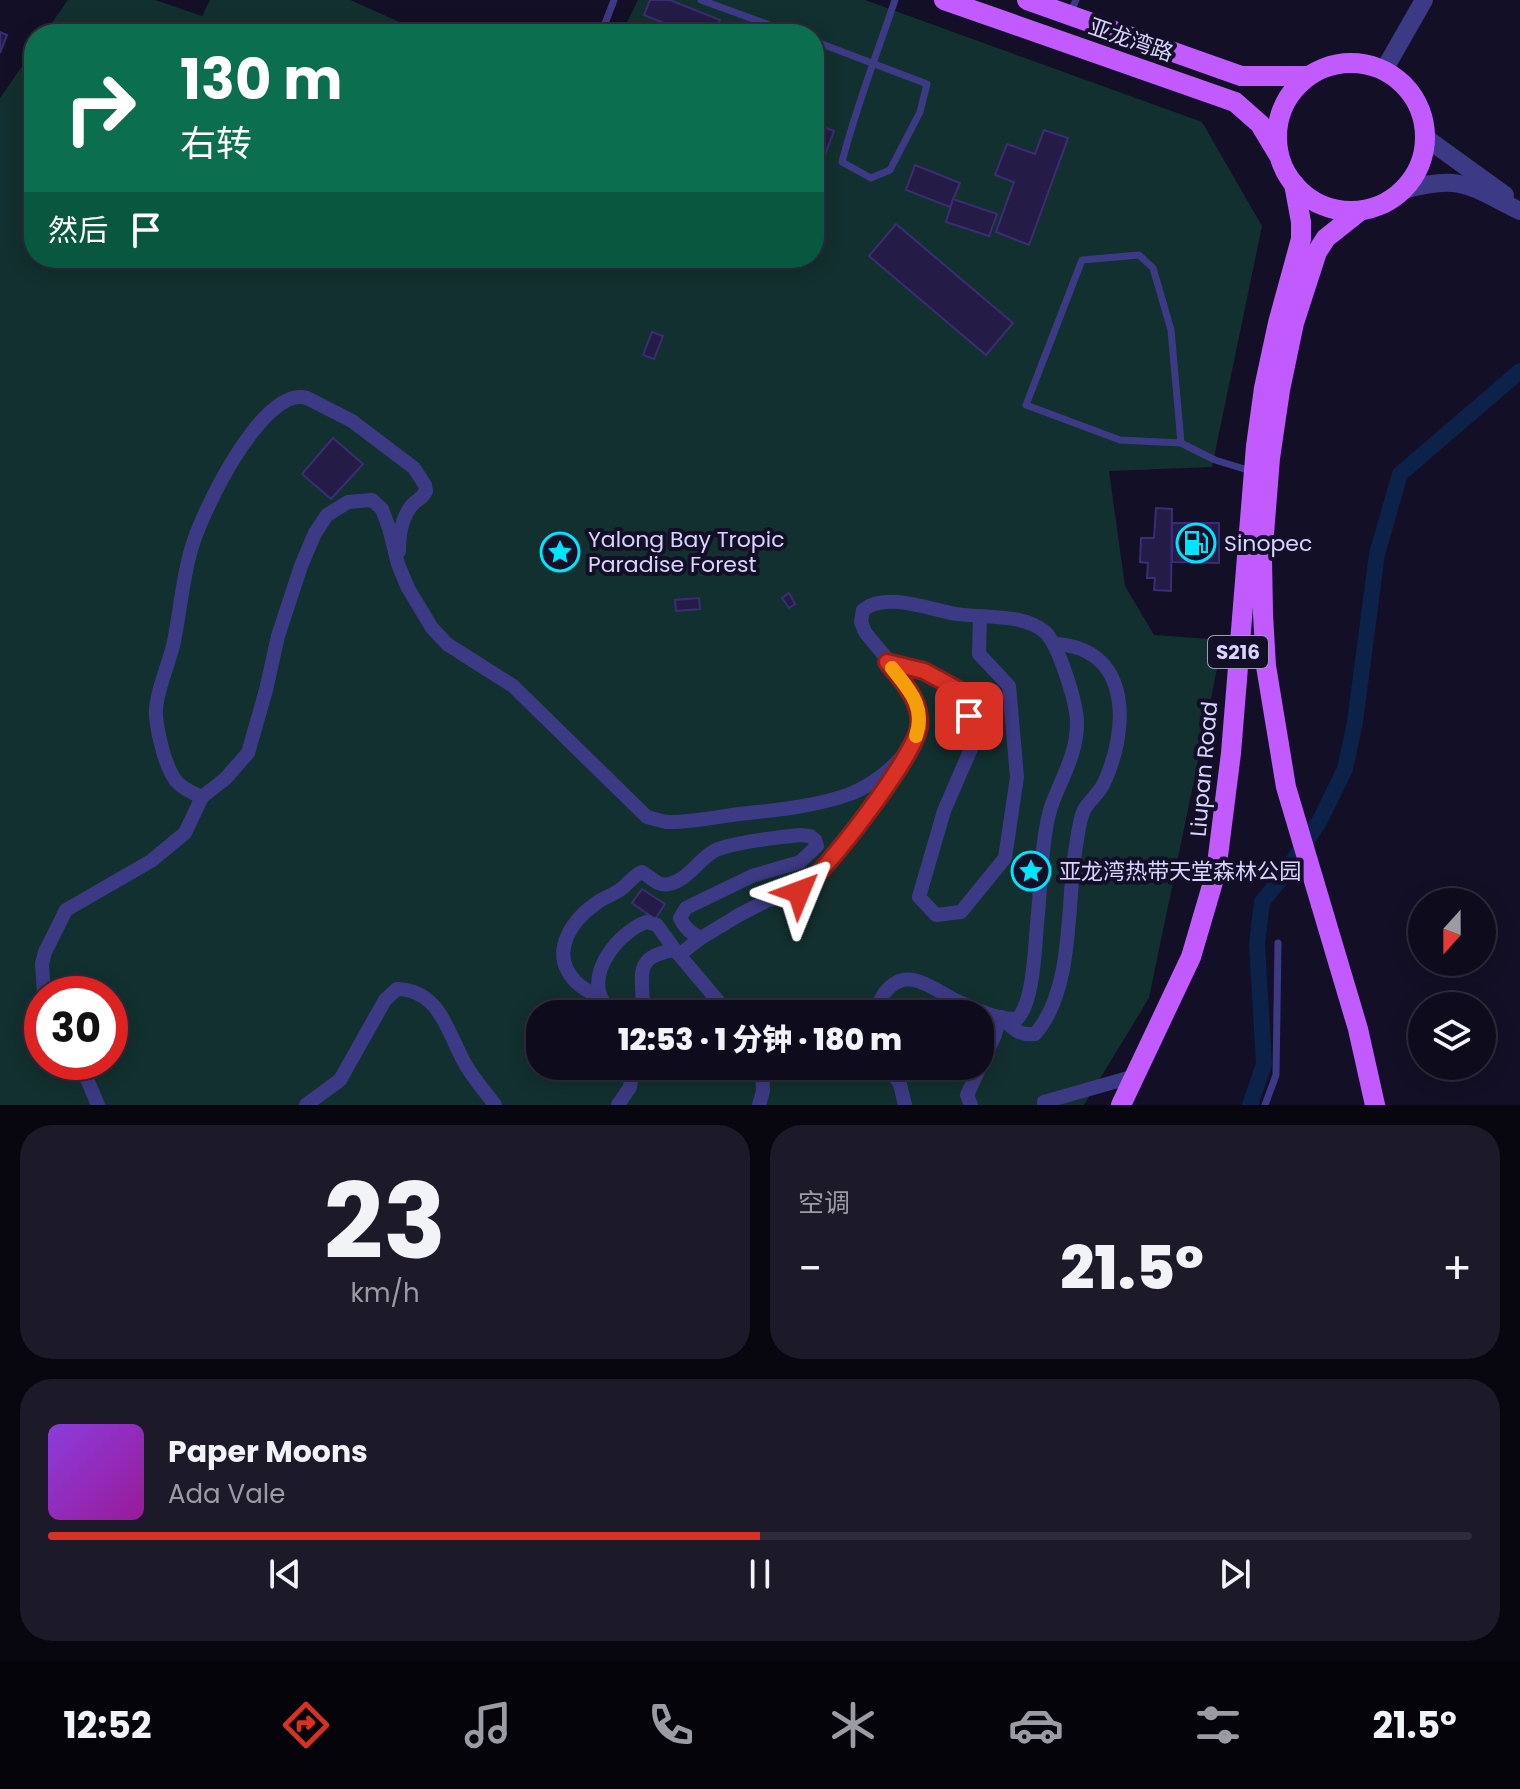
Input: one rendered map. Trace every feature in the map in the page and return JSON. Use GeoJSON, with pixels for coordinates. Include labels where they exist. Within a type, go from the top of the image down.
{"type":"FeatureCollection","features":[{"type":"Feature","properties":{"kind":"main road","name":"亚龙湾路"},"geometry":{"type":"LineString","coordinates":[[944,0],[1235,102],[1260,124],[1279,156]]}},
{"type":"Feature","properties":{"kind":"main road","name":"亚龙湾路"},"geometry":{"type":"LineString","coordinates":[[1027,0],[1072,8],[1241,76],[1308,76]]}},
{"type":"Feature","properties":{"kind":"main road"},"geometry":{"type":"LineString","coordinates":[[1279,156],[1278,126],[1288,98],[1308,76],[1332,65],[1359,63],[1384,70],[1407,87],[1421,110],[1426,138],[1420,166],[1404,190]]}},
{"type":"Feature","properties":{"kind":"main road","name":"S216"},"geometry":{"type":"LineString","coordinates":[[1279,156],[1294,184],[1308,197],[1342,211],[1360,211],[1384,204],[1404,190]]}},
{"type":"Feature","properties":{"kind":"main road","name":"Liupan Road"},"geometry":{"type":"LineString","coordinates":[[1121,1105],[1191,957],[1216,872],[1231,753],[1253,472],[1264,388],[1301,239],[1294,184]]}},
{"type":"Feature","properties":{"kind":"main road","name":"S216"},"geometry":{"type":"LineString","coordinates":[[1360,211],[1326,238],[1310,268],[1294,323],[1270,458],[1262,559],[1266,666],[1286,787],[1358,1029],[1375,1105]]}},
{"type":"Feature","properties":{"kind":"street"},"geometry":{"type":"LineString","coordinates":[[1384,70],[1424,0]]}},
{"type":"Feature","properties":{"kind":"street"},"geometry":{"type":"LineString","coordinates":[[1426,138],[1520,208]]}},
{"type":"Feature","properties":{"kind":"street"},"geometry":{"type":"LineString","coordinates":[[1404,190],[1432,182],[1461,182],[1520,208]]}},
{"type":"Feature","properties":{"kind":"street"},"geometry":{"type":"LineString","coordinates":[[202,797],[188,791],[177,781],[167,761],[155,714],[174,643],[191,548],[204,514],[239,450],[285,400],[301,396],[352,421],[414,468],[421,477],[426,491],[406,517],[401,532],[398,564]]}},
{"type":"Feature","properties":{"kind":"street"},"geometry":{"type":"LineString","coordinates":[[43,976],[45,952],[66,910],[151,861],[171,845],[190,825],[202,797],[225,779],[248,753],[289,597],[315,533],[327,515],[348,502],[372,500],[382,509],[398,564],[422,614],[447,644],[513,686],[647,817],[666,822],[690,821],[786,809],[851,794],[898,761],[912,745]]}},
{"type":"Feature","properties":{"kind":"street"},"geometry":{"type":"LineString","coordinates":[[643,1000],[640,974],[645,962],[659,953],[678,952],[752,908],[799,892],[810,883],[863,819],[912,745],[919,726],[917,701],[865,632],[861,622],[863,610],[871,603],[887,602],[980,617],[998,615],[1044,631],[1054,644],[1075,702],[1077,725],[1071,761],[1052,805],[1026,1004],[1017,1019],[994,1016]]}},
{"type":"Feature","properties":{"kind":"street"},"geometry":{"type":"LineString","coordinates":[[887,662],[924,671],[957,689],[969,716],[973,744],[944,811],[919,897],[936,915],[961,912],[1005,858],[1017,777],[1009,686],[979,654],[980,617]]}},
{"type":"Feature","properties":{"kind":"street"},"geometry":{"type":"LineString","coordinates":[[1001,1017],[1012,1029],[1025,1036],[1035,1034],[1052,1010],[1070,930],[1071,877],[1083,811],[1102,786],[1116,746],[1120,705],[1112,673],[1099,658],[1075,645],[1054,644]]}},
{"type":"Feature","properties":{"kind":"street"},"geometry":{"type":"LineString","coordinates":[[602,999],[577,984],[569,973],[563,958],[562,942],[572,926],[600,900],[626,886],[642,872],[656,883],[667,885],[686,876],[695,864],[717,849],[800,835],[815,840],[817,846],[800,862],[752,876],[686,908],[680,918],[683,924],[701,938]]}},
{"type":"Feature","properties":{"kind":"street"},"geometry":{"type":"LineString","coordinates":[[602,999],[599,977],[613,947],[636,926],[646,922],[657,925],[717,1000]]}},
{"type":"Feature","properties":{"kind":"street"},"geometry":{"type":"LineString","coordinates":[[880,1000],[883,992],[895,981],[911,979],[928,984],[944,1000]]}},
{"type":"Feature","properties":{"kind":"street"},"geometry":{"type":"LineString","coordinates":[[306,1105],[340,1080],[385,1000],[397,989],[410,989],[439,1012],[449,1025],[462,1060],[495,1105]]}},
{"type":"Feature","properties":{"kind":"street"},"geometry":{"type":"LineString","coordinates":[[971,1105],[967,1095],[1001,1017]]}},
{"type":"Feature","properties":{"kind":"street"},"geometry":{"type":"LineString","coordinates":[[1041,1104],[1135,1076]]}},
{"type":"Feature","properties":{"kind":"street"},"geometry":{"type":"LineString","coordinates":[[87,1080],[98,1105]]}},
{"type":"Feature","properties":{"kind":"street"},"geometry":{"type":"LineString","coordinates":[[618,1105],[631,1080]]}},
{"type":"Feature","properties":{"kind":"street"},"geometry":{"type":"LineString","coordinates":[[759,1105],[763,1080]]}},
{"type":"Feature","properties":{"kind":"street"},"geometry":{"type":"LineString","coordinates":[[897,1080],[905,1105]]}},
{"type":"Feature","properties":{"kind":"lane"},"geometry":{"type":"LineString","coordinates":[[605,24],[614,0]]}},
{"type":"Feature","properties":{"kind":"lane"},"geometry":{"type":"LineString","coordinates":[[701,0],[767,24]]}},
{"type":"Feature","properties":{"kind":"lane"},"geometry":{"type":"LineString","coordinates":[[824,45],[873,63],[927,84],[920,112],[890,170],[871,178],[842,162],[850,130],[873,63],[895,0]]}},
{"type":"Feature","properties":{"kind":"lane"},"geometry":{"type":"LineString","coordinates":[[1181,443],[1171,330],[1153,268],[1139,255],[1082,260],[1026,405],[1120,440],[1181,443],[1215,460],[1253,472]]}},
{"type":"Feature","properties":{"kind":"lane"},"geometry":{"type":"LineString","coordinates":[[1265,1105],[1276,1075],[1278,943]]}},
{"type":"Feature","properties":{"kind":"green space"},"geometry":{"type":"Polygon","coordinates":[[[68,0],[155,0],[202,16],[210,0],[350,0],[404,24],[51,24],[68,0]]]}},
{"type":"Feature","properties":{"kind":"green space","name":"Yalong Bay Tropic Paradise Forest"},"geometry":{"type":"Polygon","coordinates":[[[638,0],[865,0],[1202,122],[1262,226],[1212,467],[1109,471],[1125,586],[1154,635],[1223,640],[1149,998],[1084,1105],[0,1105],[0,98],[24,63],[24,268],[824,268],[824,24],[626,24],[638,0]]]}},
{"type":"Feature","properties":{"kind":"building"},"geometry":{"type":"Polygon","coordinates":[[[650,0],[670,0],[720,20],[718,24],[666,24],[644,15],[650,0]]]}},
{"type":"Feature","properties":{"kind":"building"},"geometry":{"type":"Polygon","coordinates":[[[0,32],[7,35],[0,53],[0,32]]]}},
{"type":"Feature","properties":{"kind":"building"},"geometry":{"type":"Polygon","coordinates":[[[824,127],[834,131],[824,157],[824,127]]]}},
{"type":"Feature","properties":{"kind":"building"},"geometry":{"type":"Polygon","coordinates":[[[1044,130],[1068,138],[1029,245],[996,232],[1014,182],[995,175],[1007,144],[1035,154],[1044,130]]]}},
{"type":"Feature","properties":{"kind":"building"},"geometry":{"type":"Polygon","coordinates":[[[915,165],[960,183],[950,207],[906,190],[915,165]]]}},
{"type":"Feature","properties":{"kind":"building"},"geometry":{"type":"Polygon","coordinates":[[[953,199],[997,214],[989,236],[946,222],[953,199]]]}},
{"type":"Feature","properties":{"kind":"building"},"geometry":{"type":"Polygon","coordinates":[[[896,224],[1013,323],[986,355],[869,256],[896,224]]]}},
{"type":"Feature","properties":{"kind":"building"},"geometry":{"type":"Polygon","coordinates":[[[652,332],[663,336],[654,359],[643,355],[652,332]]]}},
{"type":"Feature","properties":{"kind":"building"},"geometry":{"type":"Polygon","coordinates":[[[333,438],[363,464],[331,499],[302,474],[333,438]]]}},
{"type":"Feature","properties":{"kind":"building"},"geometry":{"type":"Polygon","coordinates":[[[1156,508],[1172,509],[1171,591],[1154,590],[1155,578],[1147,578],[1148,563],[1140,562],[1141,538],[1154,538],[1156,508]]]}},
{"type":"Feature","properties":{"kind":"building","name":"Sinopec"},"geometry":{"type":"Polygon","coordinates":[[[1172,523],[1219,523],[1219,563],[1172,562],[1172,523]]]}},
{"type":"Feature","properties":{"kind":"building"},"geometry":{"type":"Polygon","coordinates":[[[789,593],[795,604],[789,608],[782,598],[789,593]]]}},
{"type":"Feature","properties":{"kind":"building"},"geometry":{"type":"Polygon","coordinates":[[[699,598],[700,609],[676,611],[675,600],[699,598]]]}},
{"type":"Feature","properties":{"kind":"building"},"geometry":{"type":"Polygon","coordinates":[[[642,889],[665,904],[655,919],[632,903],[642,889]]]}},
{"type":"Feature","properties":{"kind":"waterway"},"geometry":{"type":"LineString","coordinates":[[1250,1105],[1264,1064],[1257,944],[1262,902],[1320,820],[1345,769],[1355,722],[1377,554],[1400,474],[1520,371]]}},
{"type":"Feature","properties":{"kind":"slow traffic"},"geometry":{"type":"LineString","coordinates":[[892,668],[917,701],[919,726],[916,736]]}},
{"type":"Feature","properties":{"kind":"place","name":"Sinopec"},"geometry":{"type":"Point","coordinates":[1196,543]}},
{"type":"Feature","properties":{"kind":"place","name":"Yalong Bay Tropic Paradise Forest"},"geometry":{"type":"Point","coordinates":[560,552]}},
{"type":"Feature","properties":{"kind":"place","name":"亚龙湾热带天堂森林公园"},"geometry":{"type":"Point","coordinates":[1031,871]}},
{"type":"Feature","properties":{"kind":"route"},"geometry":{"type":"LineString","coordinates":[[799,892],[824,868],[854,830],[912,745],[919,726],[917,701],[887,662],[924,671],[957,689],[969,716]]}}]}
